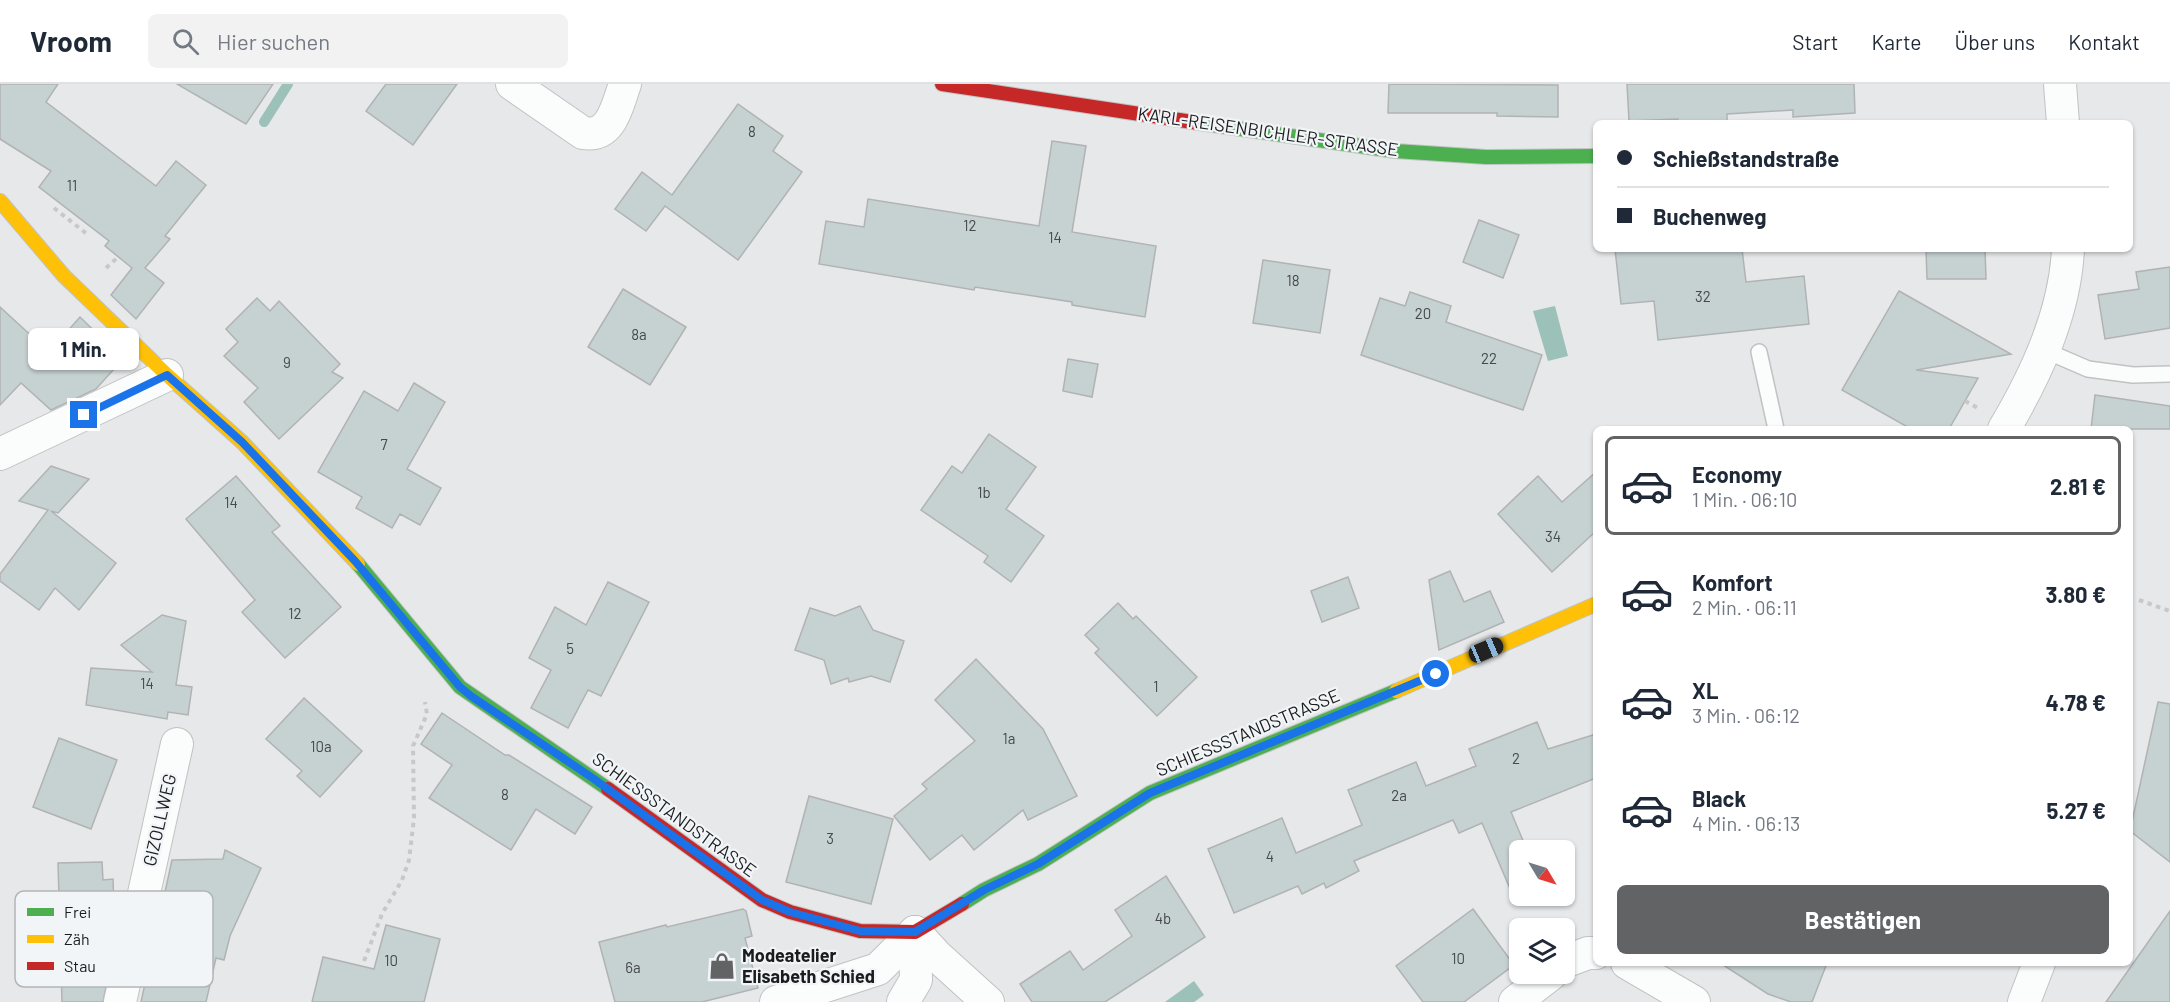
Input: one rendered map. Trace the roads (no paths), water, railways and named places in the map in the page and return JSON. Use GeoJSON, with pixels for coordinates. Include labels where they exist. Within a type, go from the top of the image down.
{"type":"FeatureCollection","features":[{"type":"Feature","properties":{"kind":"street"},"geometry":{"type":"LineString","coordinates":[[512,84],[583,133],[593,134],[604,131],[613,116],[625,84]]}},
{"type":"Feature","properties":{"kind":"street","name":"KARL-REISENBICHLER-STRASSE"},"geometry":{"type":"LineString","coordinates":[[942,84],[1395,151],[1486,157],[1593,156]]}},
{"type":"Feature","properties":{"kind":"street"},"geometry":{"type":"LineString","coordinates":[[2060,84],[2063,120]]}},
{"type":"Feature","properties":{"kind":"street","name":"SCHIESSSTANDSTRASSE"},"geometry":{"type":"LineString","coordinates":[[0,201],[64,276],[167,375],[242,442],[355,561],[460,687],[594,779],[762,900],[790,912],[860,931],[915,932],[984,890],[1038,864],[1150,793],[1436,674],[1486,650],[1593,605]]}},
{"type":"Feature","properties":{"kind":"street"},"geometry":{"type":"LineString","coordinates":[[2006,426],[2044,350],[2063,292],[2068,252]]}},
{"type":"Feature","properties":{"kind":"street"},"geometry":{"type":"LineString","coordinates":[[0,454],[167,375]]}},
{"type":"Feature","properties":{"kind":"street","name":"GIZOLLWEG"},"geometry":{"type":"LineString","coordinates":[[145,891],[177,744]]}},
{"type":"Feature","properties":{"kind":"street"},"geometry":{"type":"LineString","coordinates":[[776,1002],[878,969],[915,932]]}},
{"type":"Feature","properties":{"kind":"street"},"geometry":{"type":"LineString","coordinates":[[903,1002],[916,980],[915,932]]}},
{"type":"Feature","properties":{"kind":"street"},"geometry":{"type":"LineString","coordinates":[[915,932],[936,955],[988,1002]]}},
{"type":"Feature","properties":{"kind":"street"},"geometry":{"type":"LineString","coordinates":[[1575,958],[1593,953]]}},
{"type":"Feature","properties":{"kind":"street"},"geometry":{"type":"LineString","coordinates":[[1633,966],[1694,1002]]}},
{"type":"Feature","properties":{"kind":"street"},"geometry":{"type":"LineString","coordinates":[[2024,1002],[2038,966]]}},
{"type":"Feature","properties":{"kind":"street"},"geometry":{"type":"LineString","coordinates":[[1515,1002],[1538,984]]}},
{"type":"Feature","properties":{"kind":"street","name":"GIZOLLWEG"},"geometry":{"type":"LineString","coordinates":[[120,1002],[123,987]]}},
{"type":"Feature","properties":{"kind":"lane"},"geometry":{"type":"LineString","coordinates":[[2044,350],[2088,369],[2133,375],[2170,374]]}},
{"type":"Feature","properties":{"kind":"lane"},"geometry":{"type":"LineString","coordinates":[[1759,352],[1775,426]]}},
{"type":"Feature","properties":{"kind":"waterway"},"geometry":{"type":"LineString","coordinates":[[264,122],[288,84]]}},
{"type":"Feature","properties":{"kind":"place","name":"Modeatelier Elisabeth Schied"},"geometry":{"type":"Point","coordinates":[722,966]}}]}
